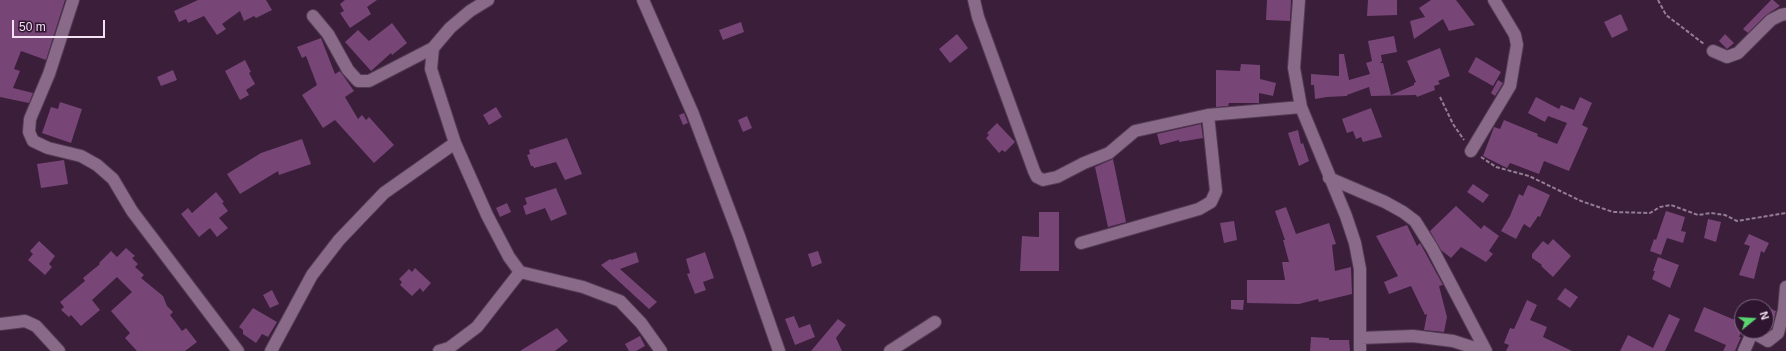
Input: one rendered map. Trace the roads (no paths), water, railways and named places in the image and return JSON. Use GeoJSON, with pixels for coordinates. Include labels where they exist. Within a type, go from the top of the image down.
{"type":"FeatureCollection","features":[{"type":"Feature","properties":{"kind":"street"},"geometry":{"type":"LineString","coordinates":[[73,0],[48,74],[30,119],[29,132],[33,141],[48,148],[81,156],[97,165],[113,179],[132,211],[238,351]]}},
{"type":"Feature","properties":{"kind":"street"},"geometry":{"type":"LineString","coordinates":[[313,16],[328,34],[348,70],[358,81],[369,81],[433,48],[450,28],[470,11],[488,0]]}},
{"type":"Feature","properties":{"kind":"street"},"geometry":{"type":"LineString","coordinates":[[643,0],[693,114],[739,236],[779,351]]}},
{"type":"Feature","properties":{"kind":"street"},"geometry":{"type":"LineString","coordinates":[[974,0],[1001,80],[1037,177],[1043,180],[1057,177],[1108,153],[1135,131],[1208,115],[1301,107]]}},
{"type":"Feature","properties":{"kind":"street"},"geometry":{"type":"LineString","coordinates":[[1299,0],[1294,68],[1301,107],[1329,178],[1346,216],[1356,249],[1360,269],[1360,351]]}},
{"type":"Feature","properties":{"kind":"street"},"geometry":{"type":"LineString","coordinates":[[1471,151],[1510,86],[1517,45],[1515,34],[1494,0]]}},
{"type":"Feature","properties":{"kind":"street"},"geometry":{"type":"LineString","coordinates":[[1714,51],[1727,57],[1738,53],[1771,20],[1786,14]]}},
{"type":"Feature","properties":{"kind":"street"},"geometry":{"type":"LineString","coordinates":[[433,48],[432,69],[455,143],[509,257],[520,272],[583,287],[620,301],[641,322],[661,351]]}},
{"type":"Feature","properties":{"kind":"street"},"geometry":{"type":"LineString","coordinates":[[1081,243],[1199,209],[1211,202],[1216,191],[1208,115]]}},
{"type":"Feature","properties":{"kind":"street"},"geometry":{"type":"LineString","coordinates":[[271,351],[312,275],[339,240],[384,192],[455,143]]}},
{"type":"Feature","properties":{"kind":"street"},"geometry":{"type":"LineString","coordinates":[[1329,178],[1385,202],[1415,221],[1432,248],[1485,351]]}},
{"type":"Feature","properties":{"kind":"street"},"geometry":{"type":"LineString","coordinates":[[439,351],[449,348],[477,327],[520,272]]}},
{"type":"Feature","properties":{"kind":"street"},"geometry":{"type":"LineString","coordinates":[[1744,351],[1752,333],[1768,341],[1778,334],[1784,310],[1786,288]]}},
{"type":"Feature","properties":{"kind":"street"},"geometry":{"type":"LineString","coordinates":[[0,324],[25,321],[36,326],[59,351]]}},
{"type":"Feature","properties":{"kind":"street"},"geometry":{"type":"LineString","coordinates":[[890,351],[935,322]]}},
{"type":"Feature","properties":{"kind":"street"},"geometry":{"type":"LineString","coordinates":[[1360,338],[1413,336],[1453,342],[1485,351]]}}]}
